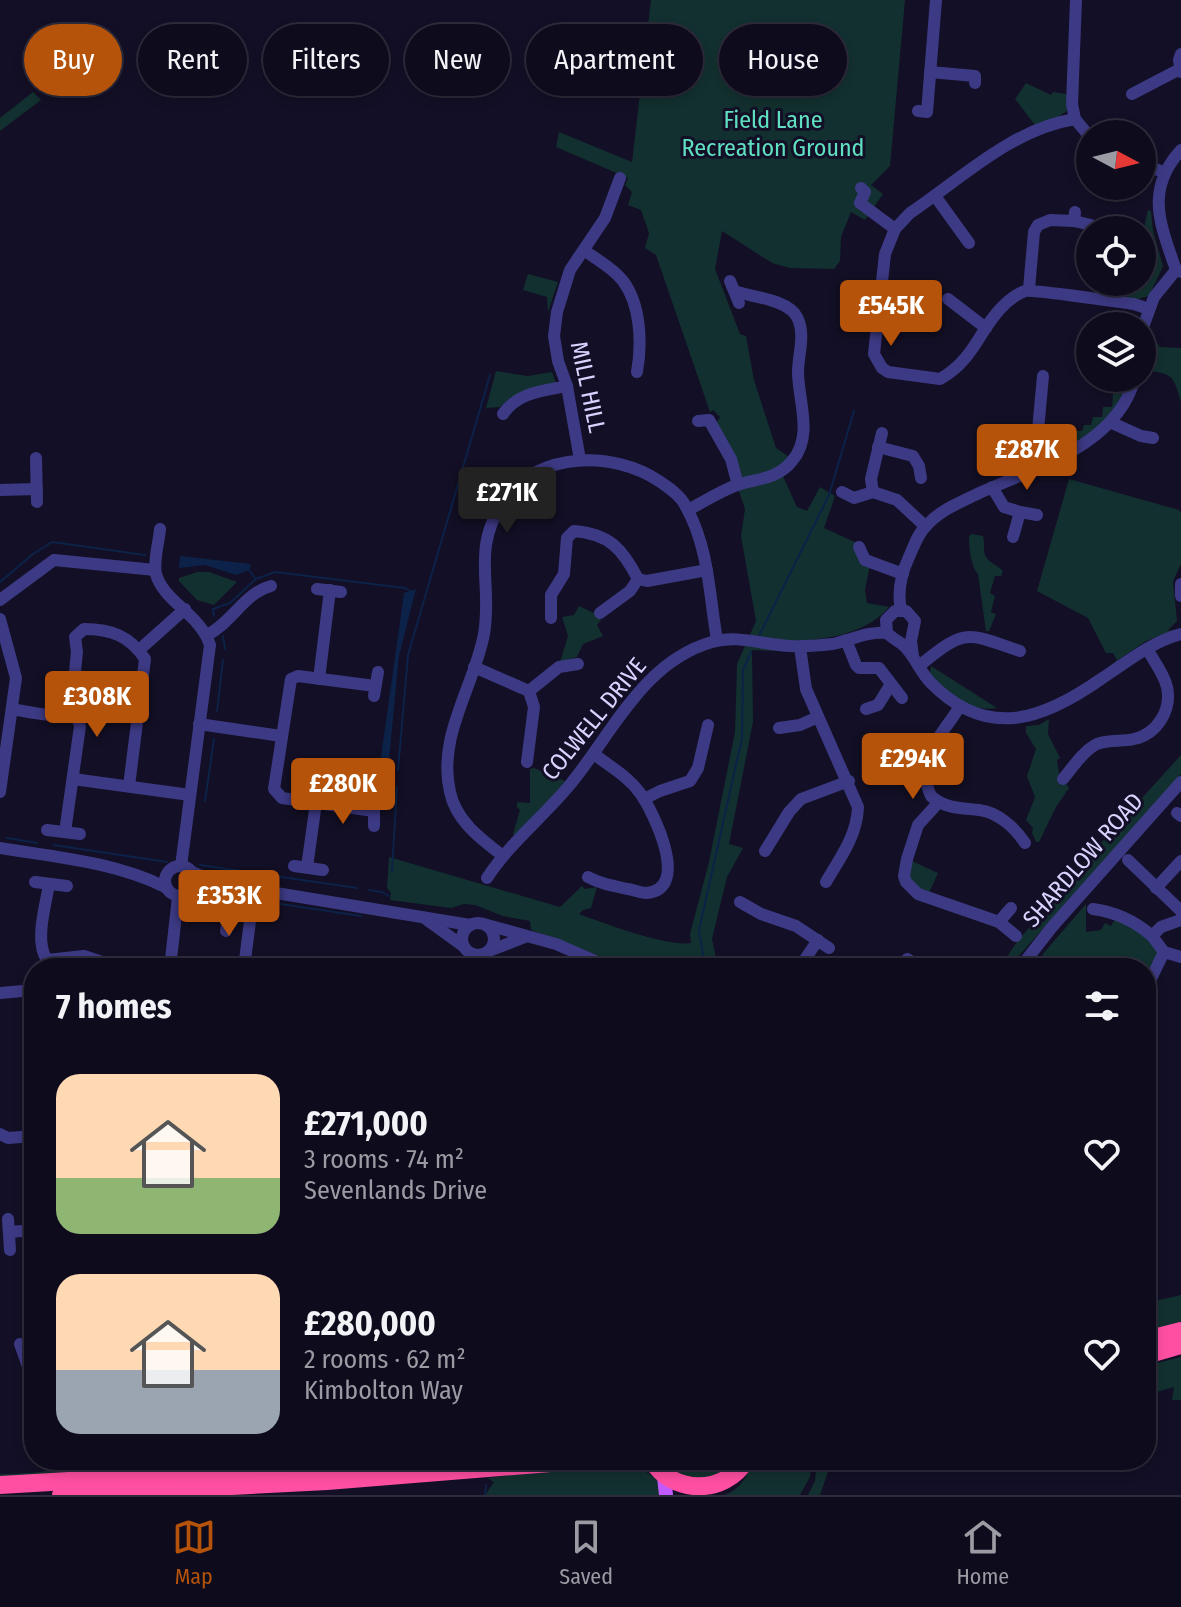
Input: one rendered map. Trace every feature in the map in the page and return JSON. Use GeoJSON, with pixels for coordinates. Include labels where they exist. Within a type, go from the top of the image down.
{"type":"FeatureCollection","features":[{"type":"Feature","properties":{"kind":"highway"},"geometry":{"type":"LineString","coordinates":[[1156,1337],[1181,1331]]}},
{"type":"Feature","properties":{"kind":"highway"},"geometry":{"type":"LineString","coordinates":[[1156,1352],[1181,1345]]}},
{"type":"Feature","properties":{"kind":"highway"},"geometry":{"type":"LineString","coordinates":[[0,1485],[255,1470]]}},
{"type":"Feature","properties":{"kind":"highway"},"geometry":{"type":"LineString","coordinates":[[61,1495],[470,1470]]}},
{"type":"Feature","properties":{"kind":"highway"},"geometry":{"type":"LineString","coordinates":[[656,1472],[690,1491],[711,1492],[739,1470]]}},
{"type":"Feature","properties":{"kind":"street"},"geometry":{"type":"LineString","coordinates":[[918,111],[927,112],[936,0]]}},
{"type":"Feature","properties":{"kind":"street"},"geometry":{"type":"LineString","coordinates":[[1076,0],[1071,88],[1075,119],[1059,121],[1013,141],[910,213],[895,229],[885,254],[873,348],[882,368],[888,372],[940,379],[974,350],[986,328],[1006,304],[1029,289],[1134,304],[1149,309]]}},
{"type":"Feature","properties":{"kind":"street"},"geometry":{"type":"LineString","coordinates":[[1132,94],[1180,71],[1181,54]]}},
{"type":"Feature","properties":{"kind":"street"},"geometry":{"type":"LineString","coordinates":[[930,72],[975,76],[975,83]]}},
{"type":"Feature","properties":{"kind":"street"},"geometry":{"type":"LineString","coordinates":[[1148,312],[1159,290],[1178,271],[1160,223],[1158,205],[1165,173],[1181,150]]}},
{"type":"Feature","properties":{"kind":"street"},"geometry":{"type":"LineString","coordinates":[[1156,169],[1165,173]]}},
{"type":"Feature","properties":{"kind":"street","name":"MILL HILL"},"geometry":{"type":"LineString","coordinates":[[580,460],[567,386],[556,348],[557,312],[570,270],[605,218],[620,178]]}},
{"type":"Feature","properties":{"kind":"street"},"geometry":{"type":"LineString","coordinates":[[861,188],[865,192],[860,203],[895,229]]}},
{"type":"Feature","properties":{"kind":"street"},"geometry":{"type":"LineString","coordinates":[[615,194],[628,199]]}},
{"type":"Feature","properties":{"kind":"street"},"geometry":{"type":"LineString","coordinates":[[935,196],[969,236]]}},
{"type":"Feature","properties":{"kind":"street"},"geometry":{"type":"LineString","coordinates":[[1029,289],[1034,232],[1038,225],[1050,220],[1076,218]]}},
{"type":"Feature","properties":{"kind":"street"},"geometry":{"type":"LineString","coordinates":[[584,250],[613,271],[629,292],[639,329],[637,372]]}},
{"type":"Feature","properties":{"kind":"street"},"geometry":{"type":"LineString","coordinates":[[688,510],[738,485],[761,481],[793,461],[799,447],[804,418],[798,378],[801,332],[797,317],[788,307],[735,292]]}},
{"type":"Feature","properties":{"kind":"street"},"geometry":{"type":"LineString","coordinates":[[949,303],[986,328]]}},
{"type":"Feature","properties":{"kind":"street"},"geometry":{"type":"LineString","coordinates":[[1038,383],[1037,441],[1046,463]]}},
{"type":"Feature","properties":{"kind":"street"},"geometry":{"type":"LineString","coordinates":[[503,414],[516,400],[529,393],[567,386]]}},
{"type":"Feature","properties":{"kind":"street"},"geometry":{"type":"LineString","coordinates":[[901,610],[898,597],[903,574],[915,542],[925,526],[946,510],[1080,446],[1112,423],[1131,392]]}},
{"type":"Feature","properties":{"kind":"street"},"geometry":{"type":"LineString","coordinates":[[707,419],[731,459],[738,485]]}},
{"type":"Feature","properties":{"kind":"street"},"geometry":{"type":"LineString","coordinates":[[1112,423],[1153,438]]}},
{"type":"Feature","properties":{"kind":"street"},"geometry":{"type":"LineString","coordinates":[[873,492],[871,479],[882,433]]}},
{"type":"Feature","properties":{"kind":"street"},"geometry":{"type":"LineString","coordinates":[[878,447],[913,456],[921,478]]}},
{"type":"Feature","properties":{"kind":"street"},"geometry":{"type":"LineString","coordinates":[[0,490],[37,495],[36,458]]}},
{"type":"Feature","properties":{"kind":"street"},"geometry":{"type":"LineString","coordinates":[[503,856],[461,818],[453,803],[448,781],[451,735],[484,632],[485,542],[496,513],[508,495],[537,472],[580,460],[622,463],[668,486],[684,502],[705,552],[717,640]]}},
{"type":"Feature","properties":{"kind":"street"},"geometry":{"type":"LineString","coordinates":[[992,487],[1004,507],[1037,515]]}},
{"type":"Feature","properties":{"kind":"street"},"geometry":{"type":"LineString","coordinates":[[842,492],[854,498],[873,492],[897,500],[925,526]]}},
{"type":"Feature","properties":{"kind":"street"},"geometry":{"type":"LineString","coordinates":[[1013,537],[1020,512]]}},
{"type":"Feature","properties":{"kind":"street"},"geometry":{"type":"LineString","coordinates":[[160,529],[155,570],[160,581],[207,635],[210,652],[181,869]]}},
{"type":"Feature","properties":{"kind":"street"},"geometry":{"type":"LineString","coordinates":[[551,618],[551,595],[564,574],[567,538],[574,531],[605,537],[616,547],[638,579],[647,581],[707,570]]}},
{"type":"Feature","properties":{"kind":"street"},"geometry":{"type":"LineString","coordinates":[[859,547],[865,560],[903,574]]}},
{"type":"Feature","properties":{"kind":"street"},"geometry":{"type":"LineString","coordinates":[[0,600],[54,560],[155,570]]}},
{"type":"Feature","properties":{"kind":"street"},"geometry":{"type":"LineString","coordinates":[[600,613],[609,598],[630,591],[638,579]]}},
{"type":"Feature","properties":{"kind":"street"},"geometry":{"type":"LineString","coordinates":[[1181,584],[1181,596]]}},
{"type":"Feature","properties":{"kind":"street"},"geometry":{"type":"LineString","coordinates":[[207,635],[220,627],[256,592],[271,586]]}},
{"type":"Feature","properties":{"kind":"street"},"geometry":{"type":"LineString","coordinates":[[319,679],[329,590]]}},
{"type":"Feature","properties":{"kind":"street"},"geometry":{"type":"LineString","coordinates":[[139,650],[185,609]]}},
{"type":"Feature","properties":{"kind":"street"},"geometry":{"type":"LineString","coordinates":[[885,632],[888,616],[901,610],[909,612],[915,621],[911,637],[916,661]]}},
{"type":"Feature","properties":{"kind":"street"},"geometry":{"type":"LineString","coordinates":[[0,619],[14,664],[15,693],[0,792]]}},
{"type":"Feature","properties":{"kind":"street"},"geometry":{"type":"LineString","coordinates":[[65,832],[80,726],[72,701],[77,652],[75,637],[79,632],[92,629],[119,634],[145,659],[129,786]]}},
{"type":"Feature","properties":{"kind":"street"},"geometry":{"type":"LineString","coordinates":[[885,632],[899,641],[911,637]]}},
{"type":"Feature","properties":{"kind":"street"},"geometry":{"type":"LineString","coordinates":[[885,632],[903,644],[931,684],[960,706],[994,716],[1033,717],[1072,699],[1147,649],[1181,634]]}},
{"type":"Feature","properties":{"kind":"street","name":"COLWELL DRIVE"},"geometry":{"type":"LineString","coordinates":[[487,878],[503,856],[555,802],[648,680],[673,660],[697,646],[717,640],[787,648],[885,632]]}},
{"type":"Feature","properties":{"kind":"street"},"geometry":{"type":"LineString","coordinates":[[916,661],[969,635],[1020,651]]}},
{"type":"Feature","properties":{"kind":"street"},"geometry":{"type":"LineString","coordinates":[[846,640],[856,665],[859,668],[879,668],[902,698]]}},
{"type":"Feature","properties":{"kind":"street"},"geometry":{"type":"LineString","coordinates":[[800,647],[806,689],[858,807],[858,838],[826,874]]}},
{"type":"Feature","properties":{"kind":"street"},"geometry":{"type":"LineString","coordinates":[[1063,779],[1070,765],[1093,746],[1104,741],[1139,738],[1162,718],[1168,690],[1147,649]]}},
{"type":"Feature","properties":{"kind":"street"},"geometry":{"type":"LineString","coordinates":[[529,691],[559,667],[578,664]]}},
{"type":"Feature","properties":{"kind":"street"},"geometry":{"type":"LineString","coordinates":[[474,667],[529,691],[534,707],[527,762]]}},
{"type":"Feature","properties":{"kind":"street"},"geometry":{"type":"LineString","coordinates":[[374,826],[374,805],[316,803],[282,798],[274,789],[291,679],[298,676],[376,685]]}},
{"type":"Feature","properties":{"kind":"street"},"geometry":{"type":"LineString","coordinates":[[866,709],[878,705],[891,684]]}},
{"type":"Feature","properties":{"kind":"street"},"geometry":{"type":"LineString","coordinates":[[0,691],[15,693]]}},
{"type":"Feature","properties":{"kind":"street"},"geometry":{"type":"LineString","coordinates":[[960,706],[932,746],[923,773],[927,786],[938,803],[995,815],[1018,832],[1025,843]]}},
{"type":"Feature","properties":{"kind":"street"},"geometry":{"type":"LineString","coordinates":[[12,709],[51,715],[75,710]]}},
{"type":"Feature","properties":{"kind":"street"},"geometry":{"type":"LineString","coordinates":[[779,728],[800,725],[818,717]]}},
{"type":"Feature","properties":{"kind":"street"},"geometry":{"type":"LineString","coordinates":[[199,724],[281,736]]}},
{"type":"Feature","properties":{"kind":"street"},"geometry":{"type":"LineString","coordinates":[[644,799],[690,781],[698,768],[708,725]]}},
{"type":"Feature","properties":{"kind":"street"},"geometry":{"type":"LineString","coordinates":[[588,877],[609,886],[646,893],[657,889],[662,883],[669,865],[667,850],[644,799],[633,783],[594,754]]}},
{"type":"Feature","properties":{"kind":"street"},"geometry":{"type":"LineString","coordinates":[[73,779],[190,795]]}},
{"type":"Feature","properties":{"kind":"street"},"geometry":{"type":"LineString","coordinates":[[765,851],[774,827],[801,799],[849,781]]}},
{"type":"Feature","properties":{"kind":"street","name":"SHARDLOW ROAD"},"geometry":{"type":"LineString","coordinates":[[1028,958],[1181,782]]}},
{"type":"Feature","properties":{"kind":"street"},"geometry":{"type":"LineString","coordinates":[[316,803],[301,866],[323,870]]}},
{"type":"Feature","properties":{"kind":"street"},"geometry":{"type":"LineString","coordinates":[[938,803],[918,825],[904,876],[913,891],[938,906],[999,922],[1016,936]]}},
{"type":"Feature","properties":{"kind":"street"},"geometry":{"type":"LineString","coordinates":[[47,830],[80,834]]}},
{"type":"Feature","properties":{"kind":"street"},"geometry":{"type":"LineString","coordinates":[[0,848],[141,875],[178,897]]}},
{"type":"Feature","properties":{"kind":"street"},"geometry":{"type":"LineString","coordinates":[[1128,860],[1181,911]]}},
{"type":"Feature","properties":{"kind":"street"},"geometry":{"type":"LineString","coordinates":[[1156,888],[1181,861]]}},
{"type":"Feature","properties":{"kind":"street"},"geometry":{"type":"LineString","coordinates":[[165,887],[165,878],[181,869]]}},
{"type":"Feature","properties":{"kind":"street"},"geometry":{"type":"LineString","coordinates":[[181,869],[195,881],[192,891]]}},
{"type":"Feature","properties":{"kind":"street"},"geometry":{"type":"LineString","coordinates":[[141,875],[181,869],[221,884],[470,925],[478,923],[566,947],[590,958]]}},
{"type":"Feature","properties":{"kind":"street"},"geometry":{"type":"LineString","coordinates":[[35,882],[67,886]]}},
{"type":"Feature","properties":{"kind":"street"},"geometry":{"type":"LineString","coordinates":[[44,958],[41,939],[49,884]]}},
{"type":"Feature","properties":{"kind":"street"},"geometry":{"type":"LineString","coordinates":[[178,897],[221,884]]}},
{"type":"Feature","properties":{"kind":"street"},"geometry":{"type":"LineString","coordinates":[[171,958],[178,897]]}},
{"type":"Feature","properties":{"kind":"street"},"geometry":{"type":"LineString","coordinates":[[740,902],[761,914],[796,926],[829,948]]}},
{"type":"Feature","properties":{"kind":"street"},"geometry":{"type":"LineString","coordinates":[[999,922],[1011,908]]}},
{"type":"Feature","properties":{"kind":"street"},"geometry":{"type":"LineString","coordinates":[[1093,909],[1138,924],[1164,952],[1181,957]]}},
{"type":"Feature","properties":{"kind":"street"},"geometry":{"type":"LineString","coordinates":[[244,958],[246,912]]}},
{"type":"Feature","properties":{"kind":"street"},"geometry":{"type":"LineString","coordinates":[[226,931],[231,913],[267,915]]}},
{"type":"Feature","properties":{"kind":"street"},"geometry":{"type":"LineString","coordinates":[[420,916],[476,955],[525,937]]}},
{"type":"Feature","properties":{"kind":"street"},"geometry":{"type":"LineString","coordinates":[[1152,936],[1161,927],[1181,920]]}},
{"type":"Feature","properties":{"kind":"street"},"geometry":{"type":"LineString","coordinates":[[468,958],[462,937],[470,925]]}},
{"type":"Feature","properties":{"kind":"street"},"geometry":{"type":"LineString","coordinates":[[484,958],[493,946],[494,934],[487,925]]}},
{"type":"Feature","properties":{"kind":"street"},"geometry":{"type":"LineString","coordinates":[[806,958],[818,940]]}},
{"type":"Feature","properties":{"kind":"street"},"geometry":{"type":"LineString","coordinates":[[1156,968],[1164,952]]}},
{"type":"Feature","properties":{"kind":"street"},"geometry":{"type":"LineString","coordinates":[[0,993],[24,991]]}},
{"type":"Feature","properties":{"kind":"street"},"geometry":{"type":"LineString","coordinates":[[0,1134],[8,1138],[24,1137]]}},
{"type":"Feature","properties":{"kind":"street"},"geometry":{"type":"LineString","coordinates":[[10,1250],[9,1225],[24,1228]]}},
{"type":"Feature","properties":{"kind":"green space","name":"Field Lane Recreation Ground"},"geometry":{"type":"Polygon","coordinates":[[[651,0],[905,0],[890,166],[871,185],[883,194],[865,220],[851,212],[841,237],[840,261],[834,269],[790,268],[772,263],[722,231],[715,269],[740,334],[746,336],[754,380],[776,448],[789,457],[783,476],[797,507],[807,511],[820,487],[835,496],[824,528],[857,543],[870,565],[865,590],[867,603],[889,607],[878,618],[850,632],[819,639],[772,642],[775,651],[752,650],[753,722],[729,844],[743,848],[727,877],[712,939],[716,958],[599,958],[531,930],[530,921],[503,916],[475,905],[451,908],[390,900],[391,893],[387,888],[389,857],[560,907],[582,886],[585,889],[597,887],[591,908],[579,914],[651,938],[691,943],[690,934],[709,862],[735,732],[737,664],[756,621],[741,536],[745,509],[716,424],[720,417],[713,410],[710,412],[656,255],[645,248],[649,233],[641,210],[628,205],[632,192],[625,185],[628,178],[556,147],[559,132],[632,162],[640,96],[703,96],[703,24],[648,24],[651,0]]]}},
{"type":"Feature","properties":{"kind":"green space"},"geometry":{"type":"Polygon","coordinates":[[[1026,83],[1051,95],[1053,92],[1067,94],[1067,111],[1035,125],[1015,99],[1026,83]]]}},
{"type":"Feature","properties":{"kind":"green space"},"geometry":{"type":"Polygon","coordinates":[[[28,96],[37,96],[41,100],[0,131],[0,118],[28,96]]]}},
{"type":"Feature","properties":{"kind":"green space"},"geometry":{"type":"Polygon","coordinates":[[[1156,242],[1163,266],[1156,281],[1156,242]]]}},
{"type":"Feature","properties":{"kind":"green space"},"geometry":{"type":"Polygon","coordinates":[[[528,274],[558,282],[548,312],[547,297],[523,290],[528,274]]]}},
{"type":"Feature","properties":{"kind":"green space"},"geometry":{"type":"Polygon","coordinates":[[[1129,296],[1149,296],[1133,300],[1121,297],[1129,296]]]}},
{"type":"Feature","properties":{"kind":"green space"},"geometry":{"type":"Polygon","coordinates":[[[1156,342],[1160,347],[1181,348],[1181,402],[1173,381],[1156,372],[1156,342]]]}},
{"type":"Feature","properties":{"kind":"green space"},"geometry":{"type":"Polygon","coordinates":[[[496,371],[528,376],[552,372],[557,386],[509,399],[500,407],[486,408],[496,371]]]}},
{"type":"Feature","properties":{"kind":"green space"},"geometry":{"type":"Polygon","coordinates":[[[1113,392],[1124,392],[1109,419],[1076,443],[1056,452],[1047,448],[1044,439],[1072,441],[1074,431],[1082,431],[1084,425],[1091,425],[1093,417],[1102,417],[1103,407],[1112,407],[1113,392]]]}},
{"type":"Feature","properties":{"kind":"green space"},"geometry":{"type":"Polygon","coordinates":[[[1069,479],[1181,513],[1181,564],[1173,581],[1177,621],[1167,631],[1177,629],[1146,641],[1108,667],[1117,660],[1113,653],[1106,653],[1088,618],[1037,591],[1069,479]]]}},
{"type":"Feature","properties":{"kind":"green space"},"geometry":{"type":"Polygon","coordinates":[[[969,536],[983,536],[986,557],[1003,571],[1001,576],[995,576],[990,593],[995,596],[991,612],[996,614],[989,631],[986,631],[978,574],[971,556],[969,536]]]}},
{"type":"Feature","properties":{"kind":"green space"},"geometry":{"type":"Polygon","coordinates":[[[209,572],[237,582],[214,605],[197,600],[179,581],[179,578],[209,572]]]}},
{"type":"Feature","properties":{"kind":"green space"},"geometry":{"type":"Polygon","coordinates":[[[579,606],[601,620],[597,625],[603,636],[583,644],[577,657],[560,662],[568,636],[562,617],[574,615],[579,606]]]}},
{"type":"Feature","properties":{"kind":"green space"},"geometry":{"type":"Polygon","coordinates":[[[931,666],[997,708],[977,707],[959,700],[930,673],[931,666]]]}},
{"type":"Feature","properties":{"kind":"green space"},"geometry":{"type":"Polygon","coordinates":[[[1049,719],[1048,734],[1060,758],[1057,760],[1059,773],[1069,788],[1039,842],[1036,842],[1033,828],[1026,820],[1035,797],[1027,776],[1036,749],[1026,733],[1026,726],[1039,725],[1049,719]]]}},
{"type":"Feature","properties":{"kind":"green space"},"geometry":{"type":"Polygon","coordinates":[[[1181,755],[1181,774],[1017,958],[1006,958],[1051,902],[1048,895],[1053,893],[1062,877],[1072,875],[1181,755]]]}},
{"type":"Feature","properties":{"kind":"green space"},"geometry":{"type":"Polygon","coordinates":[[[530,769],[565,781],[515,836],[520,810],[517,802],[530,803],[530,769]]]}},
{"type":"Feature","properties":{"kind":"green space"},"geometry":{"type":"Polygon","coordinates":[[[912,861],[938,873],[929,893],[919,889],[909,877],[912,861]]]}},
{"type":"Feature","properties":{"kind":"green space"},"geometry":{"type":"Polygon","coordinates":[[[1086,904],[1086,932],[1101,930],[1105,923],[1111,926],[1115,919],[1128,921],[1160,952],[1156,960],[1047,958],[1042,955],[1086,904]]]}},
{"type":"Feature","properties":{"kind":"green space"},"geometry":{"type":"Polygon","coordinates":[[[1181,1295],[1181,1325],[1156,1332],[1156,1301],[1181,1295]]]}},
{"type":"Feature","properties":{"kind":"green space"},"geometry":{"type":"Polygon","coordinates":[[[1181,1357],[1181,1400],[1172,1400],[1174,1387],[1156,1392],[1156,1363],[1181,1357]]]}},
{"type":"Feature","properties":{"kind":"green space"},"geometry":{"type":"Polygon","coordinates":[[[115,1470],[0,1477],[0,1474],[115,1470]]]}},
{"type":"Feature","properties":{"kind":"green space"},"geometry":{"type":"Polygon","coordinates":[[[556,1470],[643,1470],[658,1481],[660,1495],[485,1495],[494,1482],[487,1478],[556,1470]]]}},
{"type":"Feature","properties":{"kind":"green space"},"geometry":{"type":"Polygon","coordinates":[[[672,1470],[732,1470],[687,1483],[672,1470]]]}},
{"type":"Feature","properties":{"kind":"green space"},"geometry":{"type":"Polygon","coordinates":[[[749,1470],[811,1470],[800,1495],[724,1495],[739,1486],[749,1470]]]}},
{"type":"Feature","properties":{"kind":"green space"},"geometry":{"type":"Polygon","coordinates":[[[816,1470],[829,1470],[820,1495],[808,1495],[816,1470]]]}},
{"type":"Feature","properties":{"kind":"water"},"geometry":{"type":"Polygon","coordinates":[[[180,556],[251,564],[249,570],[236,575],[205,565],[179,568],[180,556]]]}},
{"type":"Feature","properties":{"kind":"water"},"geometry":{"type":"Polygon","coordinates":[[[416,589],[399,656],[389,760],[386,761],[381,757],[404,593],[416,589]]]}},
{"type":"Feature","properties":{"kind":"waterway"},"geometry":{"type":"LineString","coordinates":[[398,770],[408,655],[490,375]]}},
{"type":"Feature","properties":{"kind":"waterway"},"geometry":{"type":"LineString","coordinates":[[759,636],[829,495],[854,411]]}},
{"type":"Feature","properties":{"kind":"waterway"},"geometry":{"type":"LineString","coordinates":[[0,582],[52,542],[145,555]]}},
{"type":"Feature","properties":{"kind":"waterway"},"geometry":{"type":"LineString","coordinates":[[249,570],[255,578]]}},
{"type":"Feature","properties":{"kind":"waterway"},"geometry":{"type":"LineString","coordinates":[[214,616],[213,609],[230,603],[256,579],[275,572],[410,591]]}},
{"type":"Feature","properties":{"kind":"waterway"},"geometry":{"type":"LineString","coordinates":[[223,636],[225,649]]}},
{"type":"Feature","properties":{"kind":"waterway"},"geometry":{"type":"LineString","coordinates":[[703,958],[699,930],[742,738],[743,670],[751,652]]}},
{"type":"Feature","properties":{"kind":"waterway"},"geometry":{"type":"LineString","coordinates":[[217,711],[223,660]]}},
{"type":"Feature","properties":{"kind":"waterway"},"geometry":{"type":"LineString","coordinates":[[205,801],[214,739]]}},
{"type":"Feature","properties":{"kind":"waterway"},"geometry":{"type":"LineString","coordinates":[[392,871],[397,787]]}},
{"type":"Feature","properties":{"kind":"waterway"},"geometry":{"type":"LineString","coordinates":[[7,838],[37,843]]}},
{"type":"Feature","properties":{"kind":"waterway"},"geometry":{"type":"LineString","coordinates":[[54,845],[167,862]]}},
{"type":"Feature","properties":{"kind":"waterway"},"geometry":{"type":"LineString","coordinates":[[200,865],[357,888]]}},
{"type":"Feature","properties":{"kind":"waterway"},"geometry":{"type":"LineString","coordinates":[[369,890],[389,896]]}},
{"type":"Feature","properties":{"kind":"waterway"},"geometry":{"type":"LineString","coordinates":[[228,896],[361,916]]}},
{"type":"Feature","properties":{"kind":"waterway"},"geometry":{"type":"LineString","coordinates":[[485,1495],[486,1485]]}}]}
